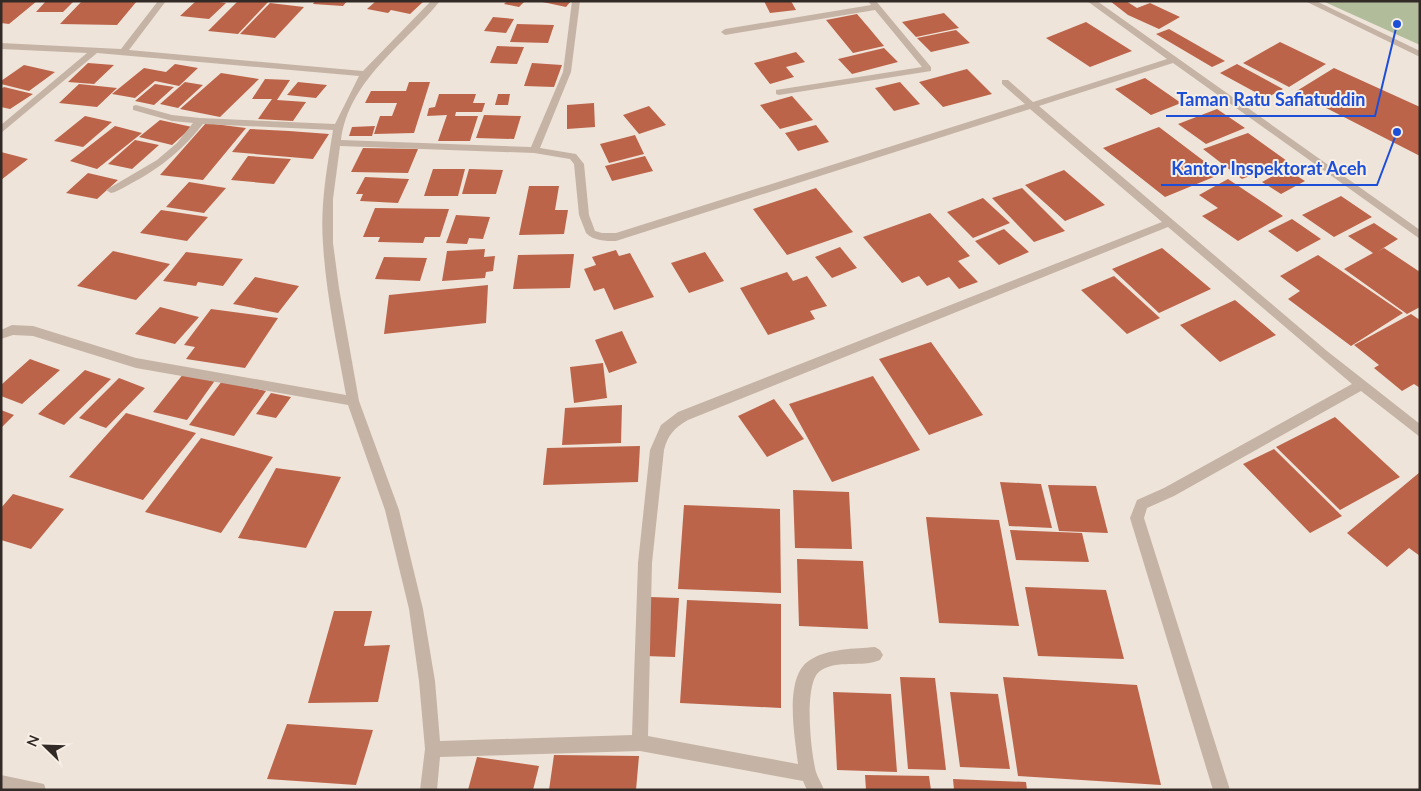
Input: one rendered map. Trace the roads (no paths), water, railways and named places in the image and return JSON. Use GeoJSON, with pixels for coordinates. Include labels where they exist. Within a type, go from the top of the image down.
{"type":"FeatureCollection","features":[{"type":"Feature","properties":{"kind":"street"},"geometry":{"type":"LineString","coordinates":[[123,52],[162,1]]}},
{"type":"Feature","properties":{"kind":"street"},"geometry":{"type":"LineString","coordinates":[[428,790],[433,749],[427,681],[416,609],[392,510],[354,401],[332,288],[328,243],[328,199],[338,127],[352,96],[365,74],[436,1]]}},
{"type":"Feature","properties":{"kind":"street"},"geometry":{"type":"LineString","coordinates":[[534,150],[567,72],[576,1]]}},
{"type":"Feature","properties":{"kind":"street"},"geometry":{"type":"LineString","coordinates":[[1091,1],[1420,235]]}},
{"type":"Feature","properties":{"kind":"street"},"geometry":{"type":"LineString","coordinates":[[1309,1],[1420,54]]}},
{"type":"Feature","properties":{"kind":"street"},"geometry":{"type":"LineString","coordinates":[[726,32],[874,4],[928,70],[779,92]]}},
{"type":"Feature","properties":{"kind":"street"},"geometry":{"type":"LineString","coordinates":[[1,46],[123,52],[365,74]]}},
{"type":"Feature","properties":{"kind":"street"},"geometry":{"type":"LineString","coordinates":[[1,130],[94,51]]}},
{"type":"Feature","properties":{"kind":"street"},"geometry":{"type":"LineString","coordinates":[[336,143],[534,150],[573,156],[579,164],[584,214],[591,233],[601,237],[616,237],[1174,60]]}},
{"type":"Feature","properties":{"kind":"street"},"geometry":{"type":"LineString","coordinates":[[1005,82],[1030,106],[1361,385],[1420,432]]}},
{"type":"Feature","properties":{"kind":"street"},"geometry":{"type":"LineString","coordinates":[[136,108],[172,118],[200,121],[338,127]]}},
{"type":"Feature","properties":{"kind":"street"},"geometry":{"type":"LineString","coordinates":[[111,190],[155,168],[176,149],[200,121]]}},
{"type":"Feature","properties":{"kind":"street"},"geometry":{"type":"LineString","coordinates":[[640,743],[646,563],[660,436],[667,425],[682,416],[1169,223]]}},
{"type":"Feature","properties":{"kind":"street"},"geometry":{"type":"LineString","coordinates":[[1,335],[12,330],[33,331],[136,363],[354,401]]}},
{"type":"Feature","properties":{"kind":"street"},"geometry":{"type":"LineString","coordinates":[[1222,790],[1137,518],[1142,504],[1169,492],[1361,385]]}},
{"type":"Feature","properties":{"kind":"street"},"geometry":{"type":"LineString","coordinates":[[816,790],[808,774],[801,705],[802,683],[812,666],[830,660],[875,655]]}},
{"type":"Feature","properties":{"kind":"street"},"geometry":{"type":"LineString","coordinates":[[433,749],[640,743],[808,774]]}},
{"type":"Feature","properties":{"kind":"street"},"geometry":{"type":"LineString","coordinates":[[1,783],[38,790]]}},
{"type":"Feature","properties":{"kind":"place","name":"Taman Ratu Safiatuddin"},"geometry":{"type":"Point","coordinates":[1397,24]}},
{"type":"Feature","properties":{"kind":"place","name":"Kantor Inspektorat Aceh"},"geometry":{"type":"Point","coordinates":[1397,132]}}]}
